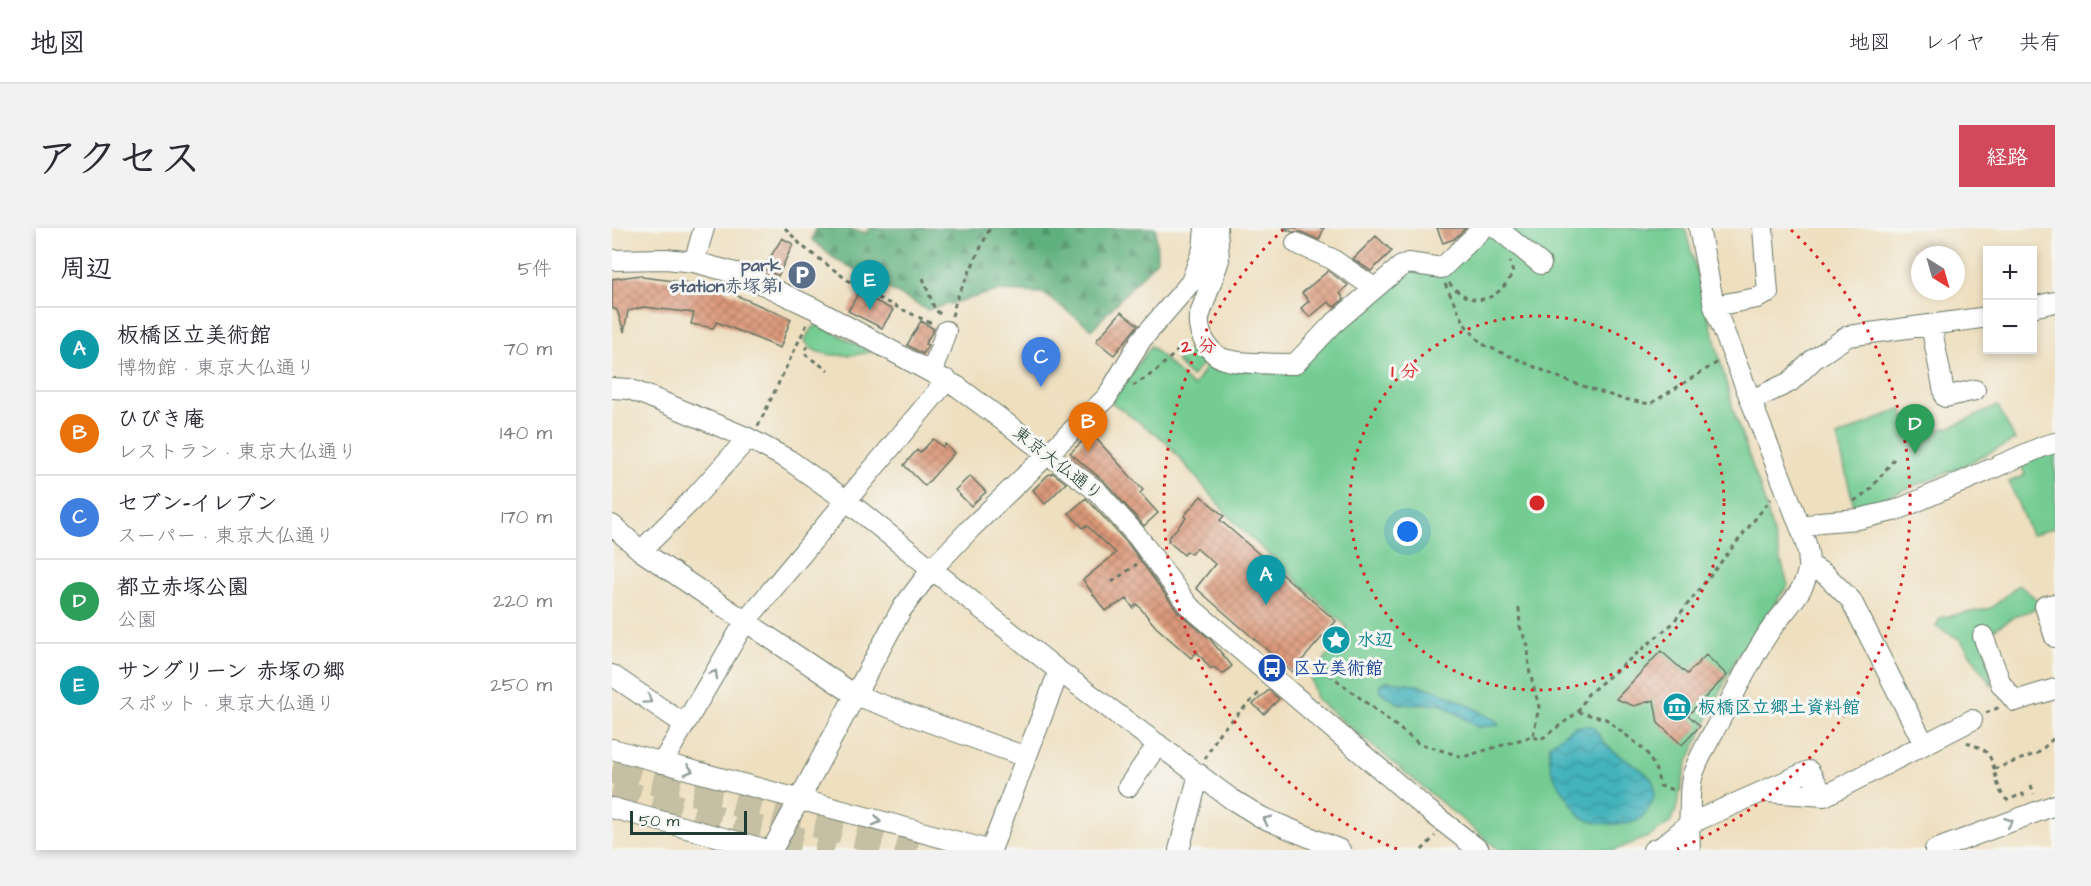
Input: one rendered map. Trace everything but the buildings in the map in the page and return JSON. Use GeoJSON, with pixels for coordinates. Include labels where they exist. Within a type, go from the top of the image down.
{"type":"FeatureCollection","features":[{"type":"Feature","properties":{"kind":"street"},"geometry":{"type":"LineString","coordinates":[[694,262],[704,228]]}},
{"type":"Feature","properties":{"kind":"street"},"geometry":{"type":"LineString","coordinates":[[612,808],[770,850],[901,610],[932,569],[971,528],[1107,397],[1141,340],[1191,282],[1203,249],[1205,228]]}},
{"type":"Feature","properties":{"kind":"street"},"geometry":{"type":"LineString","coordinates":[[1217,228],[1218,260],[1198,323],[1204,341],[1213,352],[1226,360],[1295,364],[1332,325],[1374,288],[1408,263],[1439,268],[1483,228]]}},
{"type":"Feature","properties":{"kind":"street"},"geometry":{"type":"LineString","coordinates":[[1497,228],[1541,264]]}},
{"type":"Feature","properties":{"kind":"street"},"geometry":{"type":"LineString","coordinates":[[1690,850],[1690,794],[1693,775],[1702,753],[1758,649],[1806,579],[1809,553],[1714,306],[1699,228]]}},
{"type":"Feature","properties":{"kind":"street"},"geometry":{"type":"LineString","coordinates":[[1714,306],[1757,298],[1768,293],[1763,228]]}},
{"type":"Feature","properties":{"kind":"street"},"geometry":{"type":"LineString","coordinates":[[1296,243],[1332,259],[1374,288]]}},
{"type":"Feature","properties":{"kind":"street","name":"東京大仏通り"},"geometry":{"type":"LineString","coordinates":[[612,260],[666,259],[694,262],[743,275],[815,309],[939,376],[1047,453],[1103,497],[1137,537],[1188,605],[1428,810],[1479,850]]}},
{"type":"Feature","properties":{"kind":"street"},"geometry":{"type":"LineString","coordinates":[[2037,306],[2055,302]]}},
{"type":"Feature","properties":{"kind":"street"},"geometry":{"type":"LineString","coordinates":[[1752,400],[1790,382],[1814,359],[1848,336],[1983,318]]}},
{"type":"Feature","properties":{"kind":"street"},"geometry":{"type":"LineString","coordinates":[[1931,325],[1945,397],[1974,390]]}},
{"type":"Feature","properties":{"kind":"street"},"geometry":{"type":"LineString","coordinates":[[662,763],[745,622],[847,501],[939,376],[948,326]]}},
{"type":"Feature","properties":{"kind":"street"},"geometry":{"type":"LineString","coordinates":[[612,388],[629,389],[651,397],[750,439],[789,460],[847,501],[1059,670],[1230,798],[1261,818],[1340,850]]}},
{"type":"Feature","properties":{"kind":"street"},"geometry":{"type":"LineString","coordinates":[[641,551],[750,439]]}},
{"type":"Feature","properties":{"kind":"street"},"geometry":{"type":"LineString","coordinates":[[1801,529],[1820,522],[1858,519],[1898,510],[2055,443]]}},
{"type":"Feature","properties":{"kind":"street"},"geometry":{"type":"LineString","coordinates":[[612,525],[641,551],[855,695],[1026,757]]}},
{"type":"Feature","properties":{"kind":"street"},"geometry":{"type":"LineString","coordinates":[[1808,564],[1826,575],[1851,600],[1924,744]]}},
{"type":"Feature","properties":{"kind":"street"},"geometry":{"type":"LineString","coordinates":[[2055,604],[2045,606],[2055,637]]}},
{"type":"Feature","properties":{"kind":"street"},"geometry":{"type":"LineString","coordinates":[[1983,636],[2001,684],[2015,700],[2055,689]]}},
{"type":"Feature","properties":{"kind":"street"},"geometry":{"type":"LineString","coordinates":[[612,750],[989,850],[1059,670]]}},
{"type":"Feature","properties":{"kind":"street"},"geometry":{"type":"LineString","coordinates":[[612,675],[684,724]]}},
{"type":"Feature","properties":{"kind":"street"},"geometry":{"type":"LineString","coordinates":[[1653,850],[1663,846],[1689,824],[1809,771],[1824,796],[1972,720]]}},
{"type":"Feature","properties":{"kind":"street"},"geometry":{"type":"LineString","coordinates":[[1128,787],[1158,744]]}},
{"type":"Feature","properties":{"kind":"street"},"geometry":{"type":"LineString","coordinates":[[1179,850],[1199,774]]}},
{"type":"Feature","properties":{"kind":"street"},"geometry":{"type":"LineString","coordinates":[[1935,850],[2055,805]]}},
{"type":"Feature","properties":{"kind":"path"},"geometry":{"type":"LineString","coordinates":[[785,228],[802,246],[861,290],[948,326]]}},
{"type":"Feature","properties":{"kind":"path"},"geometry":{"type":"LineString","coordinates":[[948,326],[956,300],[990,228]]}},
{"type":"Feature","properties":{"kind":"path"},"geometry":{"type":"LineString","coordinates":[[1439,268],[1459,294],[1467,298],[1482,299],[1493,295],[1505,286],[1513,273],[1506,257]]}},
{"type":"Feature","properties":{"kind":"path"},"geometry":{"type":"LineString","coordinates":[[1439,268],[1466,326],[1482,344],[1565,380],[1619,398],[1650,404],[1733,353]]}},
{"type":"Feature","properties":{"kind":"path"},"geometry":{"type":"LineString","coordinates":[[923,279],[935,310],[948,326]]}},
{"type":"Feature","properties":{"kind":"path"},"geometry":{"type":"LineString","coordinates":[[750,439],[815,309]]}},
{"type":"Feature","properties":{"kind":"path"},"geometry":{"type":"LineString","coordinates":[[1107,397],[1140,383],[1191,338],[1204,341]]}},
{"type":"Feature","properties":{"kind":"path"},"geometry":{"type":"LineString","coordinates":[[808,346],[804,351],[807,356],[828,370]]}},
{"type":"Feature","properties":{"kind":"path"},"geometry":{"type":"LineString","coordinates":[[1858,519],[1853,502],[1870,490],[1894,459]]}},
{"type":"Feature","properties":{"kind":"path"},"geometry":{"type":"LineString","coordinates":[[1315,663],[1418,743],[1463,757],[1533,736],[1540,740],[1578,712],[1588,694],[1671,625],[1776,492]]}},
{"type":"Feature","properties":{"kind":"path"},"geometry":{"type":"LineString","coordinates":[[1112,582],[1142,560]]}},
{"type":"Feature","properties":{"kind":"path"},"geometry":{"type":"LineString","coordinates":[[1519,608],[1520,627],[1528,646],[1529,669],[1539,707],[1533,736]]}},
{"type":"Feature","properties":{"kind":"path"},"geometry":{"type":"LineString","coordinates":[[1209,748],[1219,733],[1274,679]]}},
{"type":"Feature","properties":{"kind":"path"},"geometry":{"type":"LineString","coordinates":[[1972,720],[2015,700]]}},
{"type":"Feature","properties":{"kind":"path"},"geometry":{"type":"LineString","coordinates":[[1578,712],[1606,719],[1646,751],[1656,770],[1660,786],[1690,794]]}},
{"type":"Feature","properties":{"kind":"path"},"geometry":{"type":"LineString","coordinates":[[1994,770],[2038,753],[2055,737]]}},
{"type":"Feature","properties":{"kind":"path"},"geometry":{"type":"LineString","coordinates":[[1959,739],[1986,752],[1994,770],[2000,794],[2007,800],[2023,794],[2024,798]]}},
{"type":"Feature","properties":{"kind":"path"},"geometry":{"type":"LineString","coordinates":[[1422,850],[1438,833]]}},
{"type":"Feature","properties":{"kind":"green space"},"geometry":{"type":"Polygon","coordinates":[[[816,228],[842,228],[869,233],[868,228],[1156,228],[1157,260],[1092,329],[1042,293],[998,291],[927,310],[832,257],[812,239],[816,228]]]}},
{"type":"Feature","properties":{"kind":"green space"},"geometry":{"type":"Polygon","coordinates":[[[1491,228],[1685,228],[1735,416],[1762,493],[1788,585],[1737,656],[1686,766],[1671,822],[1650,836],[1615,850],[1499,850],[1316,699],[1311,679],[1347,627],[1234,522],[1164,440],[1111,402],[1151,346],[1193,387],[1207,365],[1225,363],[1299,369],[1342,325],[1408,268],[1428,273],[1491,228]]]}},
{"type":"Feature","properties":{"kind":"green space"},"geometry":{"type":"Polygon","coordinates":[[[819,325],[871,352],[834,355],[816,351],[805,340],[812,329],[819,325]]]}},
{"type":"Feature","properties":{"kind":"green space"},"geometry":{"type":"Polygon","coordinates":[[[1195,345],[1205,361],[1191,377],[1176,361],[1195,345]]]}},
{"type":"Feature","properties":{"kind":"green space"},"geometry":{"type":"Polygon","coordinates":[[[1998,406],[2015,440],[1961,467],[1862,507],[1854,506],[1837,437],[1902,408],[1910,436],[1951,427],[1998,406]]]}},
{"type":"Feature","properties":{"kind":"green space"},"geometry":{"type":"Polygon","coordinates":[[[2055,448],[2055,528],[2031,535],[2009,482],[2025,475],[2020,462],[2055,448]]]}},
{"type":"Feature","properties":{"kind":"green space"},"geometry":{"type":"Polygon","coordinates":[[[2019,585],[2045,606],[2017,615],[1983,636],[1993,687],[1960,639],[1936,627],[1940,618],[1991,608],[2019,585]]]}},
{"type":"Feature","properties":{"kind":"water"},"geometry":{"type":"Polygon","coordinates":[[[1385,681],[1417,685],[1447,695],[1496,720],[1499,725],[1477,727],[1440,703],[1400,704],[1379,689],[1380,684],[1385,681]]]}},
{"type":"Feature","properties":{"kind":"water"},"geometry":{"type":"Polygon","coordinates":[[[1574,726],[1593,726],[1607,746],[1650,777],[1655,787],[1654,798],[1645,814],[1636,821],[1609,824],[1587,820],[1578,812],[1557,782],[1550,766],[1550,745],[1574,726]]]}},
{"type":"Feature","properties":{"kind":"tunnel"},"geometry":{"type":"LineString","coordinates":[[612,770],[917,850]]}},
{"type":"Feature","properties":{"kind":"tunnel"},"geometry":{"type":"LineString","coordinates":[[612,791],[834,850]]}},
{"type":"Feature","properties":{"kind":"place","name":"park station赤塚第1"},"geometry":{"type":"Point","coordinates":[802,275]}},
{"type":"Feature","properties":{"kind":"place","name":"サングリーン 赤塚の郷"},"geometry":{"type":"Point","coordinates":[870,310]}},
{"type":"Feature","properties":{"kind":"place","name":"セブン-イレブン"},"geometry":{"type":"Point","coordinates":[1041,387]}},
{"type":"Feature","properties":{"kind":"place","name":"ひびき庵"},"geometry":{"type":"Point","coordinates":[1088,452]}},
{"type":"Feature","properties":{"kind":"place","name":"都立赤塚公園"},"geometry":{"type":"Point","coordinates":[1915,454]}},
{"type":"Feature","properties":{"kind":"place","name":"板橋区立美術館"},"geometry":{"type":"Point","coordinates":[1266,605]}},
{"type":"Feature","properties":{"kind":"place","name":"水辺"},"geometry":{"type":"Point","coordinates":[1336,640]}},
{"type":"Feature","properties":{"kind":"place","name":"区立美術館"},"geometry":{"type":"Point","coordinates":[1272,668]}},
{"type":"Feature","properties":{"kind":"place","name":"板橋区立郷土資料館"},"geometry":{"type":"Point","coordinates":[1677,707]}}]}
